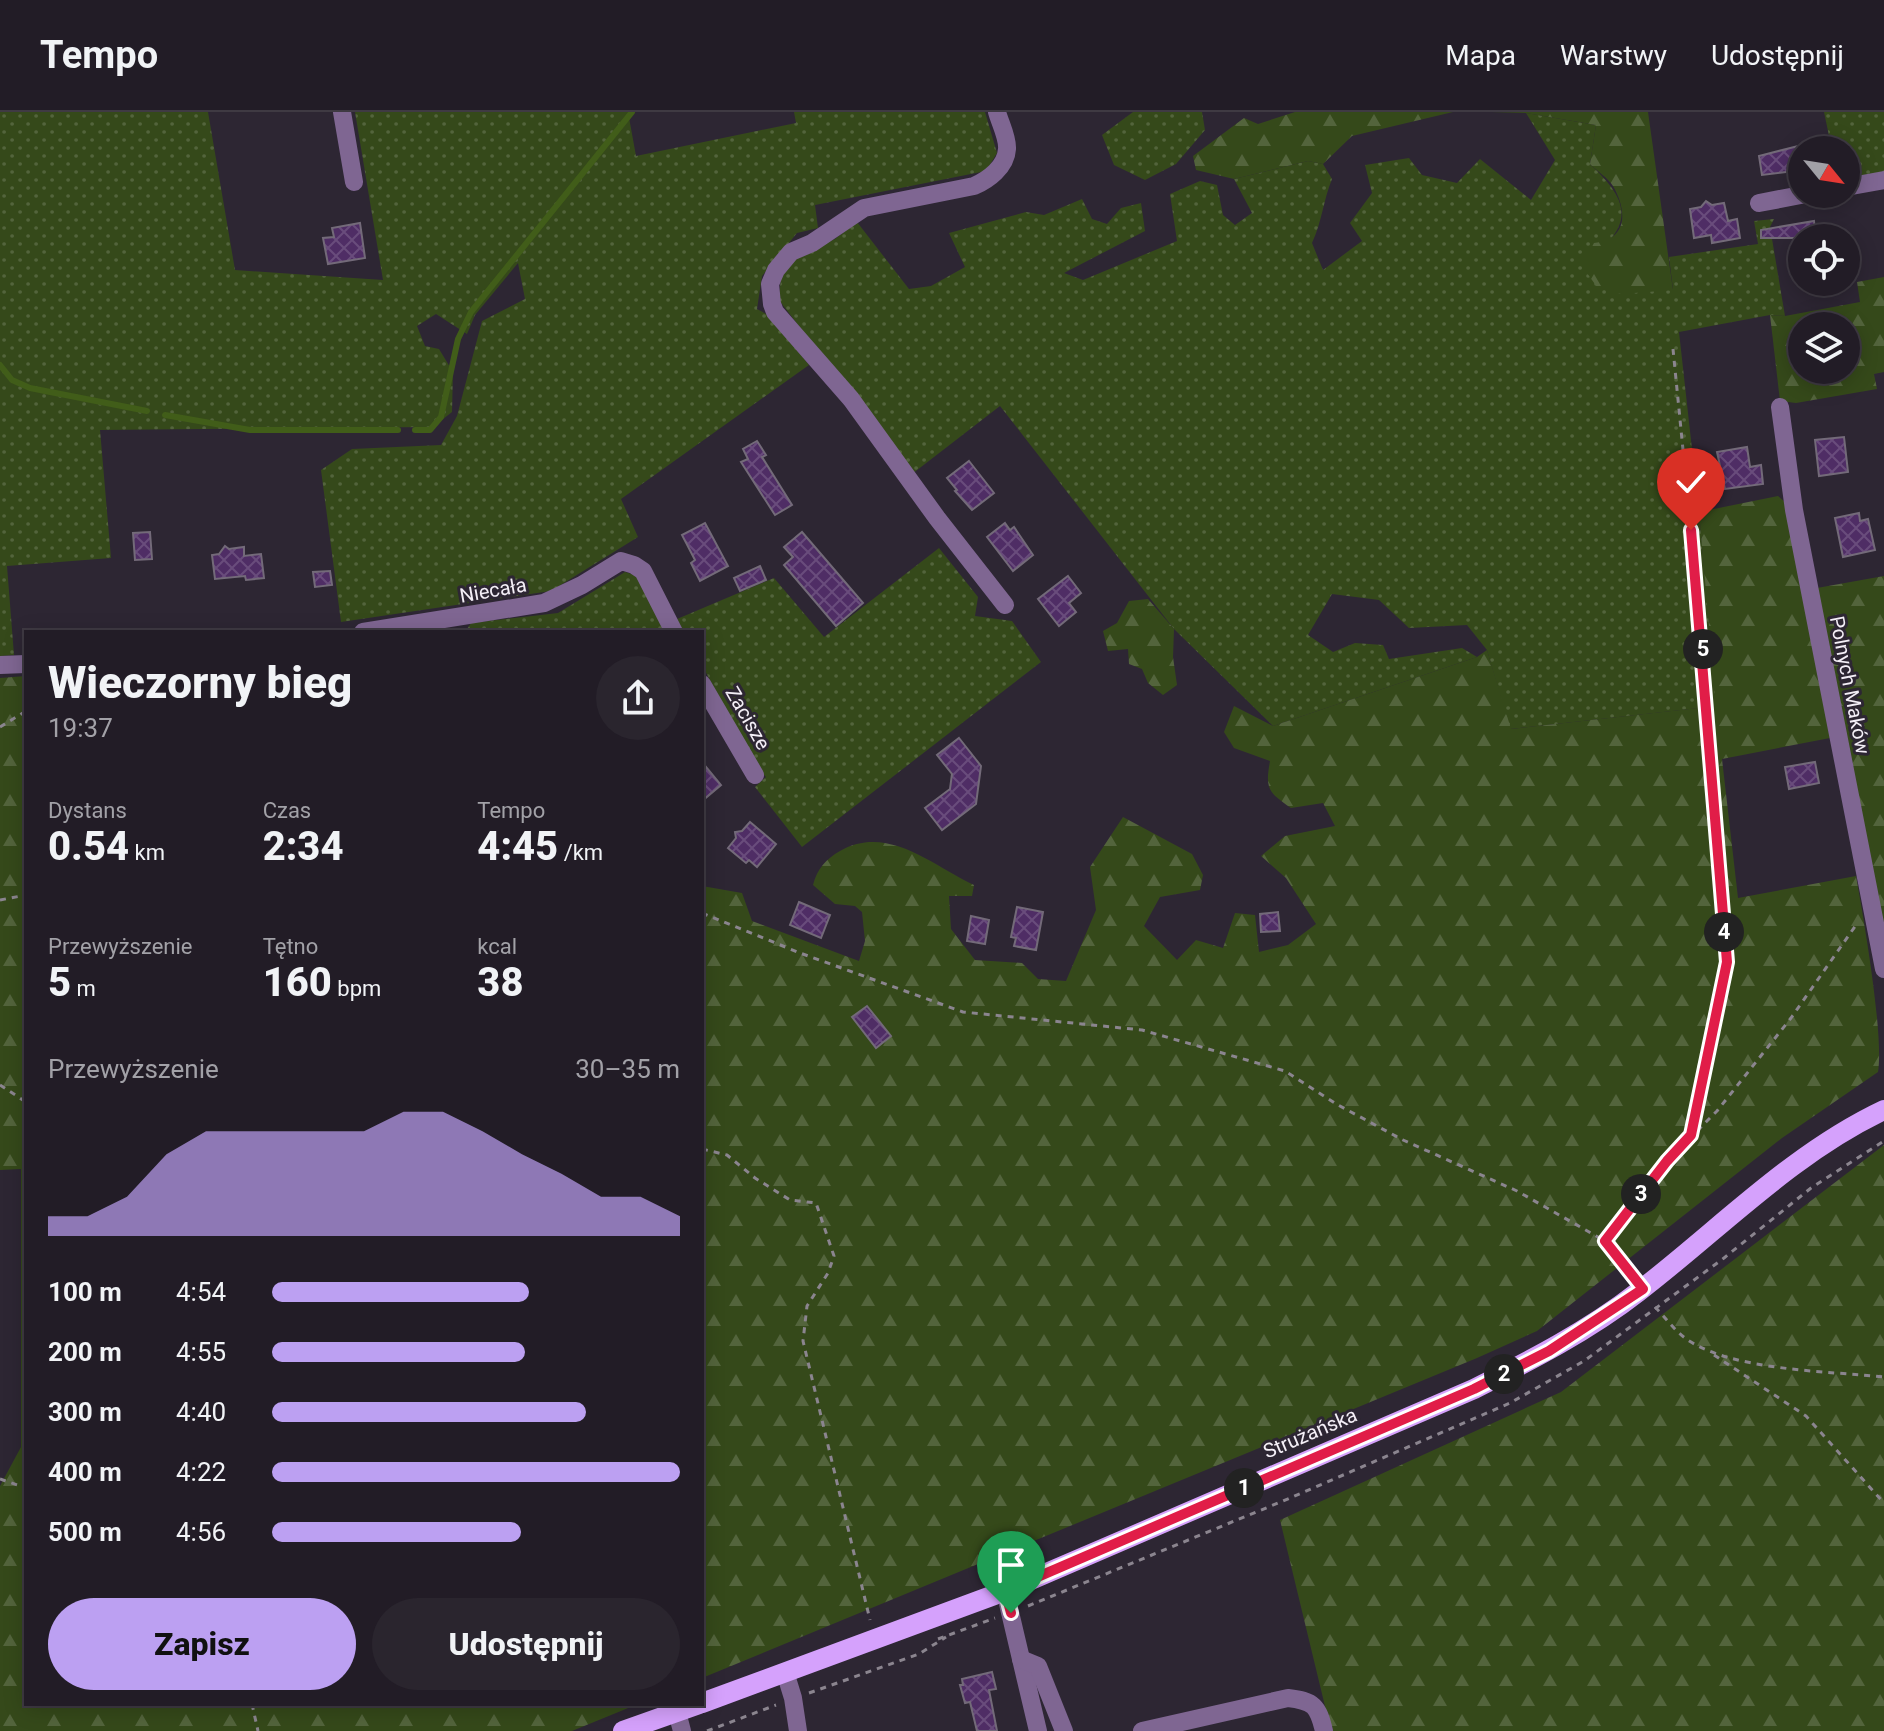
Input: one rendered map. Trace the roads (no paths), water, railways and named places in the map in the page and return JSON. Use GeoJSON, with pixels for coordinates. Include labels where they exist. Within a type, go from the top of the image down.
{"type":"FeatureCollection","features":[{"type":"Feature","properties":{"kind":"main road","name":"Strużańska"},"geometry":{"type":"LineString","coordinates":[[704,1703],[1005,1591],[1474,1389],[1549,1351],[1643,1289],[1797,1162],[1856,1123],[1884,1110]]}},
{"type":"Feature","properties":{"kind":"main road","name":"Strużańska"},"geometry":{"type":"LineString","coordinates":[[623,1731],[679,1721],[698,1706]]}},
{"type":"Feature","properties":{"kind":"street"},"geometry":{"type":"LineString","coordinates":[[342,112],[354,182]]}},
{"type":"Feature","properties":{"kind":"street"},"geometry":{"type":"LineString","coordinates":[[997,112],[1007,149],[1002,164],[985,181],[853,213],[812,243],[791,252],[776,270],[770,284],[775,312],[851,399],[1005,605]]}},
{"type":"Feature","properties":{"kind":"street"},"geometry":{"type":"LineString","coordinates":[[1860,184],[1884,180]]}},
{"type":"Feature","properties":{"kind":"street"},"geometry":{"type":"LineString","coordinates":[[1759,203],[1788,197]]}},
{"type":"Feature","properties":{"kind":"street","name":"Polnych Maków"},"geometry":{"type":"LineString","coordinates":[[1780,407],[1794,510],[1884,969]]}},
{"type":"Feature","properties":{"kind":"street","name":"Niecała"},"geometry":{"type":"LineString","coordinates":[[391,630],[448,626],[544,603],[621,561],[643,571],[673,630]]}},
{"type":"Feature","properties":{"kind":"street"},"geometry":{"type":"LineString","coordinates":[[0,665],[24,664]]}},
{"type":"Feature","properties":{"kind":"street","name":"Zacisze"},"geometry":{"type":"LineString","coordinates":[[704,687],[755,775]]}},
{"type":"Feature","properties":{"kind":"street"},"geometry":{"type":"LineString","coordinates":[[1005,1591],[1038,1731]]}},
{"type":"Feature","properties":{"kind":"street"},"geometry":{"type":"LineString","coordinates":[[1021,1659],[1038,1666],[1064,1731]]}},
{"type":"Feature","properties":{"kind":"street"},"geometry":{"type":"LineString","coordinates":[[785,1672],[798,1731]]}},
{"type":"Feature","properties":{"kind":"street"},"geometry":{"type":"LineString","coordinates":[[1142,1731],[1288,1698],[1311,1703],[1319,1710],[1324,1731]]}},
{"type":"Feature","properties":{"kind":"waterway"},"geometry":{"type":"LineString","coordinates":[[415,430],[430,430],[441,417],[458,339],[471,312],[632,112]]}},
{"type":"Feature","properties":{"kind":"waterway"},"geometry":{"type":"LineString","coordinates":[[0,365],[12,380],[30,388],[147,411]]}},
{"type":"Feature","properties":{"kind":"waterway"},"geometry":{"type":"LineString","coordinates":[[165,415],[250,430],[398,430]]}}]}
